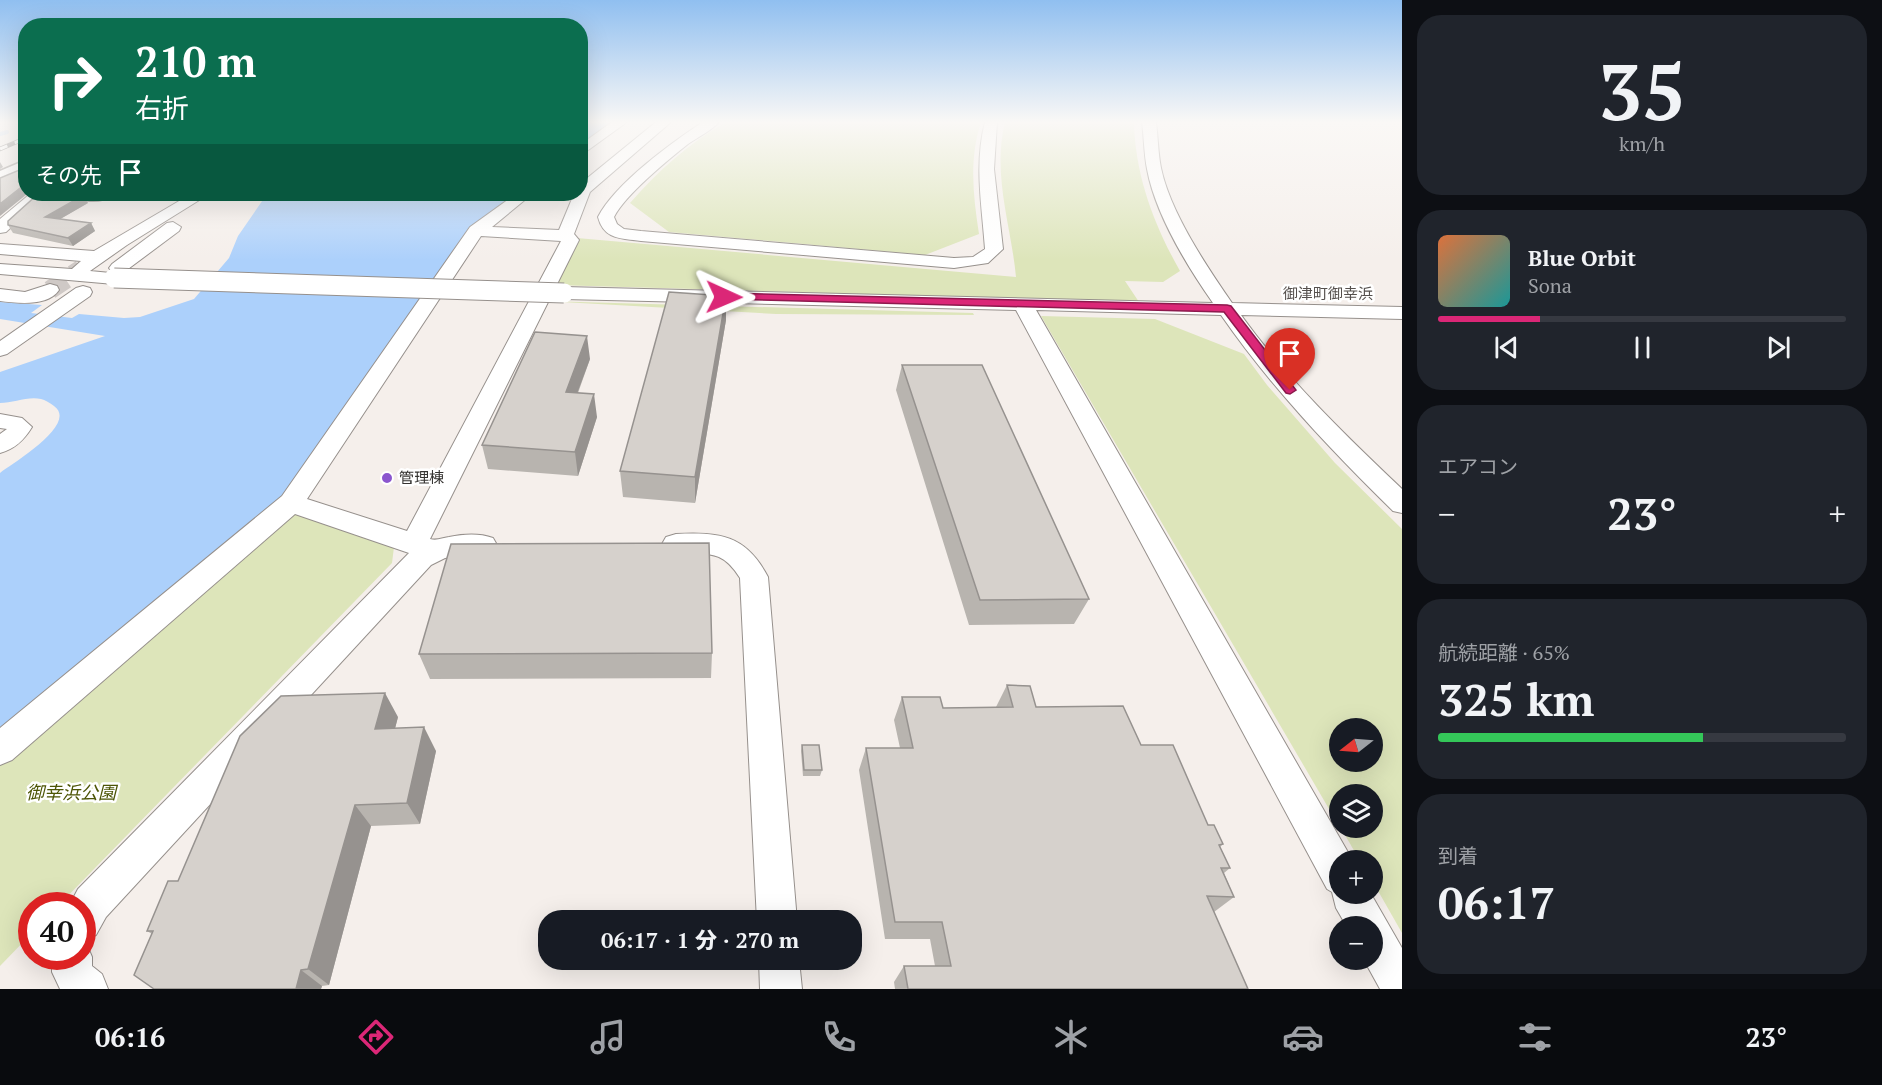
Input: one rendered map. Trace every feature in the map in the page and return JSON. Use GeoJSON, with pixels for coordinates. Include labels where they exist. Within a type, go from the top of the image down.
{"type":"FeatureCollection","features":[{"type":"Feature","properties":{"kind":"highway"},"geometry":{"type":"LineString","coordinates":[[0,179],[18,170]]}},
{"type":"Feature","properties":{"kind":"street"},"geometry":{"type":"LineString","coordinates":[[588,179],[603,168]]}},
{"type":"Feature","properties":{"kind":"street"},"geometry":{"type":"LineString","coordinates":[[650,168],[610,209],[606,217],[609,227],[620,233],[641,236],[954,263],[979,261],[990,255],[994,249],[985,168]]}},
{"type":"Feature","properties":{"kind":"street"},"geometry":{"type":"LineString","coordinates":[[1155,168],[1169,212],[1198,266],[1227,309],[1290,390],[1327,432],[1402,504]]}},
{"type":"Feature","properties":{"kind":"street"},"geometry":{"type":"LineString","coordinates":[[6,222],[31,201]]}},
{"type":"Feature","properties":{"kind":"street"},"geometry":{"type":"LineString","coordinates":[[81,268],[189,201]]}},
{"type":"Feature","properties":{"kind":"street"},"geometry":{"type":"LineString","coordinates":[[116,273],[209,201]]}},
{"type":"Feature","properties":{"kind":"street"},"geometry":{"type":"LineString","coordinates":[[0,749],[291,503],[476,231],[516,201]]}},
{"type":"Feature","properties":{"kind":"street"},"geometry":{"type":"LineString","coordinates":[[565,235],[581,216],[582,201]]}},
{"type":"Feature","properties":{"kind":"street"},"geometry":{"type":"LineString","coordinates":[[96,899],[410,569],[424,546],[570,240],[565,235],[476,231]]}},
{"type":"Feature","properties":{"kind":"street"},"geometry":{"type":"LineString","coordinates":[[0,249],[97,257]]}},
{"type":"Feature","properties":{"kind":"street"},"geometry":{"type":"LineString","coordinates":[[0,269],[564,293],[1402,313]]}},
{"type":"Feature","properties":{"kind":"street"},"geometry":{"type":"LineString","coordinates":[[0,295],[23,299],[37,297],[50,290]]}},
{"type":"Feature","properties":{"kind":"street"},"geometry":{"type":"LineString","coordinates":[[0,350],[83,292]]}},
{"type":"Feature","properties":{"kind":"street"},"geometry":{"type":"LineString","coordinates":[[1022,303],[1329,856]]}},
{"type":"Feature","properties":{"kind":"street"},"geometry":{"type":"LineString","coordinates":[[0,421],[14,423],[20,427],[16,434],[0,445]]}},
{"type":"Feature","properties":{"kind":"street"},"geometry":{"type":"LineString","coordinates":[[291,503],[424,546],[514,545]]}},
{"type":"Feature","properties":{"kind":"street"},"geometry":{"type":"LineString","coordinates":[[652,544],[723,545],[736,552],[744,560],[754,577],[776,910]]}},
{"type":"Feature","properties":{"kind":"street"},"geometry":{"type":"LineString","coordinates":[[1383,954],[1402,987]]}},
{"type":"Feature","properties":{"kind":"street"},"geometry":{"type":"LineString","coordinates":[[73,970],[76,981],[87,989]]}},
{"type":"Feature","properties":{"kind":"street"},"geometry":{"type":"LineString","coordinates":[[780,970],[781,989]]}},
{"type":"Feature","properties":{"kind":"green space"},"geometry":{"type":"Polygon","coordinates":[[[664,168],[974,168],[979,234],[925,255],[669,232],[630,203],[664,168]]]}},
{"type":"Feature","properties":{"kind":"green space"},"geometry":{"type":"Polygon","coordinates":[[[1001,168],[1140,168],[1154,218],[1180,271],[1163,282],[1125,281],[1139,302],[554,285],[577,238],[1016,277],[1001,168]]]}},
{"type":"Feature","properties":{"kind":"green space"},"geometry":{"type":"Polygon","coordinates":[[[544,301],[973,313],[974,315],[776,314],[544,301]]]}},
{"type":"Feature","properties":{"kind":"green space"},"geometry":{"type":"Polygon","coordinates":[[[1041,316],[1155,319],[1244,354],[1267,385],[1335,463],[1402,529],[1402,933],[1383,900],[1383,850],[1354,850],[1347,838],[1383,838],[1383,784],[1329,784],[1329,809],[1041,316]]]}},
{"type":"Feature","properties":{"kind":"green space","name":"御幸浜公園"},"geometry":{"type":"Polygon","coordinates":[[[293,513],[394,547],[392,563],[72,892],[18,892],[18,947],[0,966],[0,763],[293,513]]]}},
{"type":"Feature","properties":{"kind":"water"},"geometry":{"type":"Polygon","coordinates":[[[262,201],[509,201],[472,228],[286,499],[0,738],[0,473],[29,452],[51,432],[58,423],[59,414],[54,406],[41,399],[31,398],[0,403],[0,372],[105,336],[0,319],[0,302],[42,305],[31,313],[72,318],[79,314],[140,317],[194,299],[229,258],[238,236],[262,201]]]}},
{"type":"Feature","properties":{"kind":"building"},"geometry":{"type":"Polygon","coordinates":[[[18,171],[18,190],[0,204],[0,178],[18,171]]]}},
{"type":"Feature","properties":{"kind":"building"},"geometry":{"type":"Polygon","coordinates":[[[30,201],[73,201],[45,217],[91,223],[68,238],[8,225],[8,221],[30,201]]]}},
{"type":"Feature","properties":{"kind":"building"},"geometry":{"type":"Polygon","coordinates":[[[669,292],[726,296],[695,477],[620,471],[669,292]]]}},
{"type":"Feature","properties":{"kind":"building"},"geometry":{"type":"Polygon","coordinates":[[[535,332],[587,336],[566,392],[594,394],[575,452],[482,445],[535,332]]]}},
{"type":"Feature","properties":{"kind":"building"},"geometry":{"type":"Polygon","coordinates":[[[902,365],[982,365],[1089,599],[980,600],[902,365]]]}},
{"type":"Feature","properties":{"kind":"building"},"geometry":{"type":"Polygon","coordinates":[[[709,543],[712,653],[419,654],[451,544],[709,543]]]}},
{"type":"Feature","properties":{"kind":"building"},"geometry":{"type":"Polygon","coordinates":[[[1007,685],[1030,686],[1036,707],[1123,706],[1141,745],[1173,745],[1208,825],[1214,825],[1223,844],[1219,845],[1230,868],[1221,868],[1234,897],[1207,896],[1248,989],[908,989],[904,966],[951,966],[942,922],[895,922],[866,748],[913,748],[902,697],[940,697],[943,708],[1013,707],[1007,685]]]}},
{"type":"Feature","properties":{"kind":"building"},"geometry":{"type":"Polygon","coordinates":[[[385,693],[375,729],[424,727],[407,803],[355,805],[308,969],[301,970],[296,989],[154,989],[134,975],[153,931],[147,931],[168,881],[178,881],[240,736],[281,696],[385,693]]]}},
{"type":"Feature","properties":{"kind":"building"},"geometry":{"type":"Polygon","coordinates":[[[802,745],[819,745],[822,770],[804,770],[802,745]]]}},
{"type":"Feature","properties":{"kind":"tunnel"},"geometry":{"type":"LineString","coordinates":[[50,290],[81,269]]}},
{"type":"Feature","properties":{"kind":"place","name":"管理棟"},"geometry":{"type":"Point","coordinates":[387,478]}},
{"type":"Feature","properties":{"kind":"district","name":"御津町御幸浜"},"geometry":{"type":"Point","coordinates":[1328,294]}},
{"type":"Feature","properties":{"kind":"route"},"geometry":{"type":"LineString","coordinates":[[724,297],[1227,309],[1290,390]]}}]}
